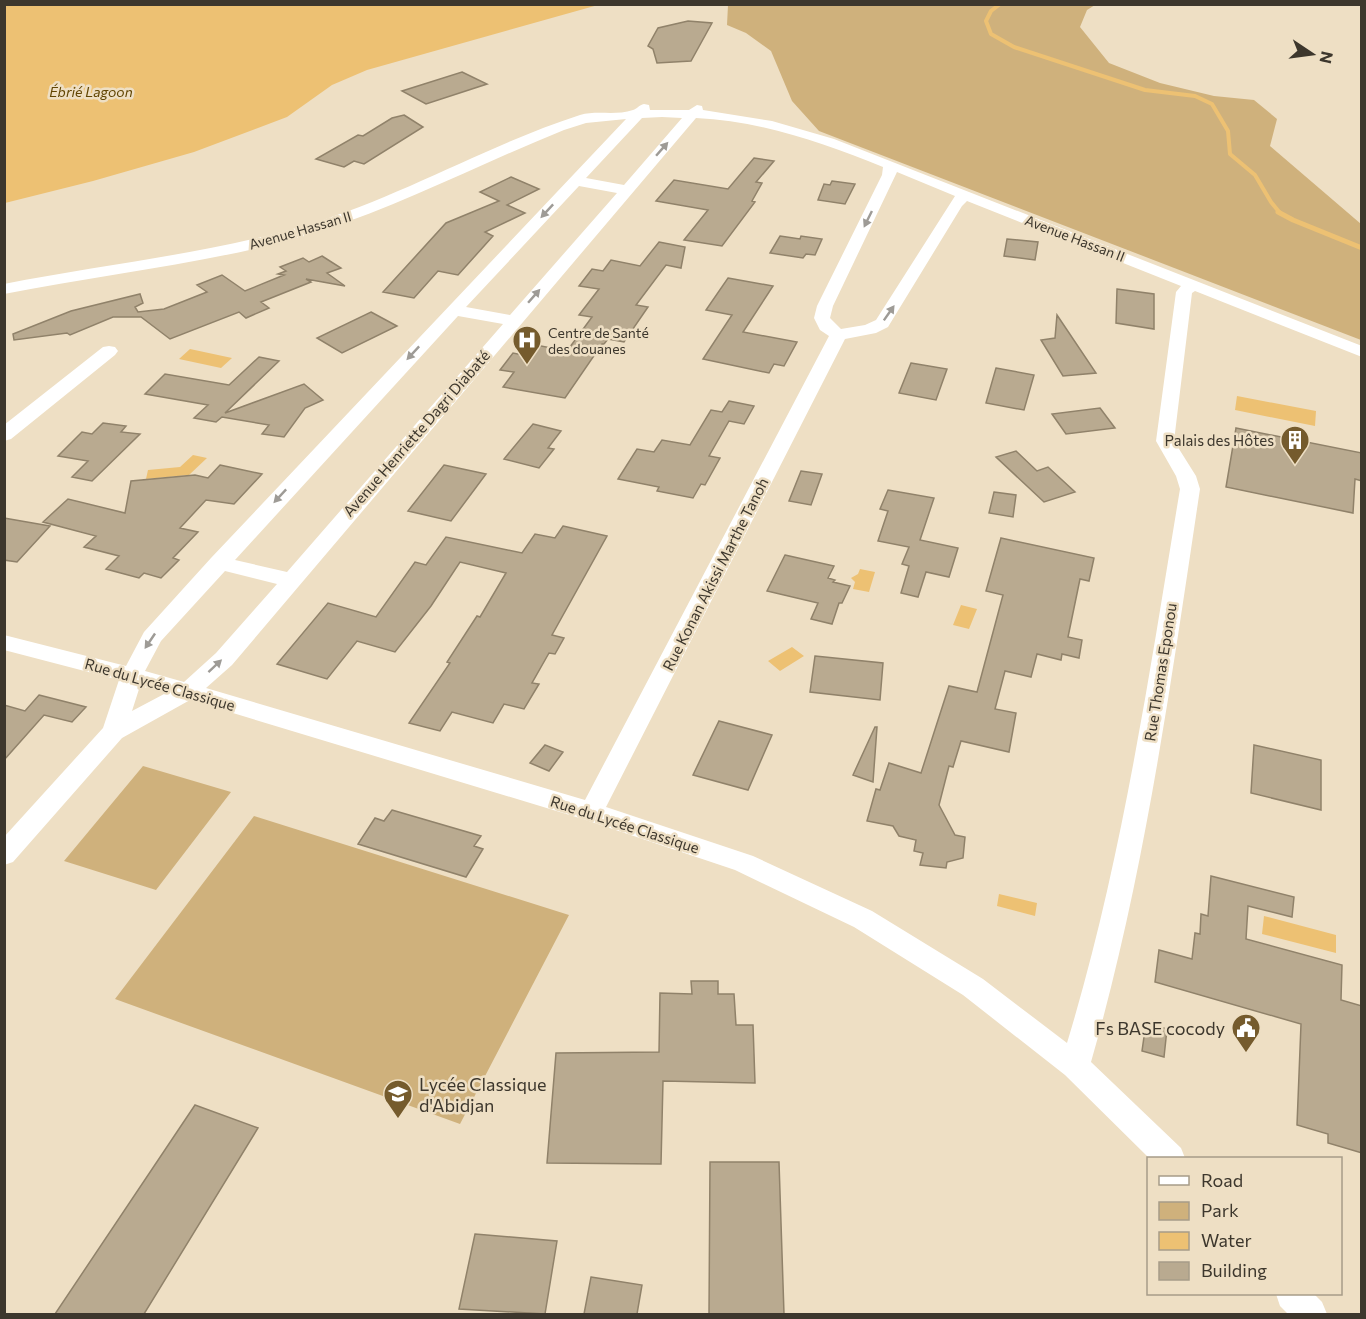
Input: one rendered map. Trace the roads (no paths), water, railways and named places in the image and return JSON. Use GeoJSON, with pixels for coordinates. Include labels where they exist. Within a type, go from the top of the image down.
{"type":"FeatureCollection","features":[{"type":"Feature","properties":{"kind":"street","name":"Avenue Hassan II"},"geometry":{"type":"LineString","coordinates":[[4,289],[217,252],[313,228],[397,198],[522,141],[581,119],[641,111],[695,111],[747,119],[787,129],[891,165],[1362,352]]}},
{"type":"Feature","properties":{"kind":"street","name":"Avenue Henriette Dagri Diabaté"},"geometry":{"type":"LineString","coordinates":[[114,732],[132,675],[152,637],[454,309],[641,111]]}},
{"type":"Feature","properties":{"kind":"street","name":"Avenue Henriette Dagri Diabaté"},"geometry":{"type":"LineString","coordinates":[[4,855],[114,732],[188,692],[224,659],[695,111]]}},
{"type":"Feature","properties":{"kind":"street"},"geometry":{"type":"LineString","coordinates":[[891,165],[889,175],[825,306],[822,318],[826,326],[838,335],[870,329],[882,323],[956,203],[964,195]]}},
{"type":"Feature","properties":{"kind":"street"},"geometry":{"type":"LineString","coordinates":[[576,181],[627,190]]}},
{"type":"Feature","properties":{"kind":"street","name":"Rue Thomas Eponou"},"geometry":{"type":"LineString","coordinates":[[1075,1066],[1100,981],[1146,768],[1190,489],[1185,473],[1168,451],[1165,441],[1184,292],[1193,284]]}},
{"type":"Feature","properties":{"kind":"street"},"geometry":{"type":"LineString","coordinates":[[454,309],[513,321]]}},
{"type":"Feature","properties":{"kind":"street","name":"Rue Konan Akissi Marthe Tanoh"},"geometry":{"type":"LineString","coordinates":[[591,812],[838,335]]}},
{"type":"Feature","properties":{"kind":"street"},"geometry":{"type":"LineString","coordinates":[[4,435],[109,351]]}},
{"type":"Feature","properties":{"kind":"street"},"geometry":{"type":"LineString","coordinates":[[218,563],[291,580]]}},
{"type":"Feature","properties":{"kind":"street","name":"Rue du Lycée Classique"},"geometry":{"type":"LineString","coordinates":[[4,642],[132,675],[591,812],[744,863],[863,919],[973,987],[1075,1066],[1169,1157]]}},
{"type":"Feature","properties":{"kind":"street"},"geometry":{"type":"LineString","coordinates":[[1294,1295],[1310,1314]]}},
{"type":"Feature","properties":{"kind":"water","name":"Ébrié Lagoon"},"geometry":{"type":"Polygon","coordinates":[[[4,5],[598,5],[367,70],[332,85],[287,117],[194,152],[5,203],[4,5]]]}},
{"type":"Feature","properties":{"kind":"water"},"geometry":{"type":"Polygon","coordinates":[[[190,349],[232,358],[221,368],[179,359],[190,349]]]}},
{"type":"Feature","properties":{"kind":"water"},"geometry":{"type":"Polygon","coordinates":[[[1237,396],[1316,411],[1315,426],[1235,410],[1237,396]]]}},
{"type":"Feature","properties":{"kind":"water"},"geometry":{"type":"Polygon","coordinates":[[[193,455],[207,458],[189,475],[146,479],[148,470],[180,467],[193,455]]]}},
{"type":"Feature","properties":{"kind":"water"},"geometry":{"type":"Polygon","coordinates":[[[860,569],[875,572],[869,592],[853,589],[855,582],[851,578],[858,574],[860,569]]]}},
{"type":"Feature","properties":{"kind":"water"},"geometry":{"type":"Polygon","coordinates":[[[961,605],[977,609],[969,629],[953,625],[961,605]]]}},
{"type":"Feature","properties":{"kind":"water"},"geometry":{"type":"Polygon","coordinates":[[[792,647],[804,656],[780,671],[768,661],[792,647]]]}},
{"type":"Feature","properties":{"kind":"water"},"geometry":{"type":"Polygon","coordinates":[[[999,894],[1037,903],[1035,916],[997,906],[999,894]]]}},
{"type":"Feature","properties":{"kind":"water"},"geometry":{"type":"Polygon","coordinates":[[[1264,916],[1336,935],[1336,953],[1262,934],[1264,916]]]}},
{"type":"Feature","properties":{"kind":"waterway"},"geometry":{"type":"LineString","coordinates":[[1000,4],[991,11],[986,21],[991,34],[1014,47],[1145,90],[1195,96],[1212,104],[1228,131],[1230,154],[1255,175],[1280,213]]}},
{"type":"Feature","properties":{"kind":"waterway"},"geometry":{"type":"LineString","coordinates":[[1278,212],[1362,248]]}},
{"type":"Feature","properties":{"kind":"place","name":"Centre de Santé des douanes"},"geometry":{"type":"Point","coordinates":[527,366]}},
{"type":"Feature","properties":{"kind":"place","name":"Palais des Hôtes"},"geometry":{"type":"Point","coordinates":[1295,466]}},
{"type":"Feature","properties":{"kind":"place","name":"Fs BASE cocody"},"geometry":{"type":"Point","coordinates":[1246,1054]}},
{"type":"Feature","properties":{"kind":"place","name":"Lycée Classique d'Abidjan"},"geometry":{"type":"Point","coordinates":[398,1120]}}]}
